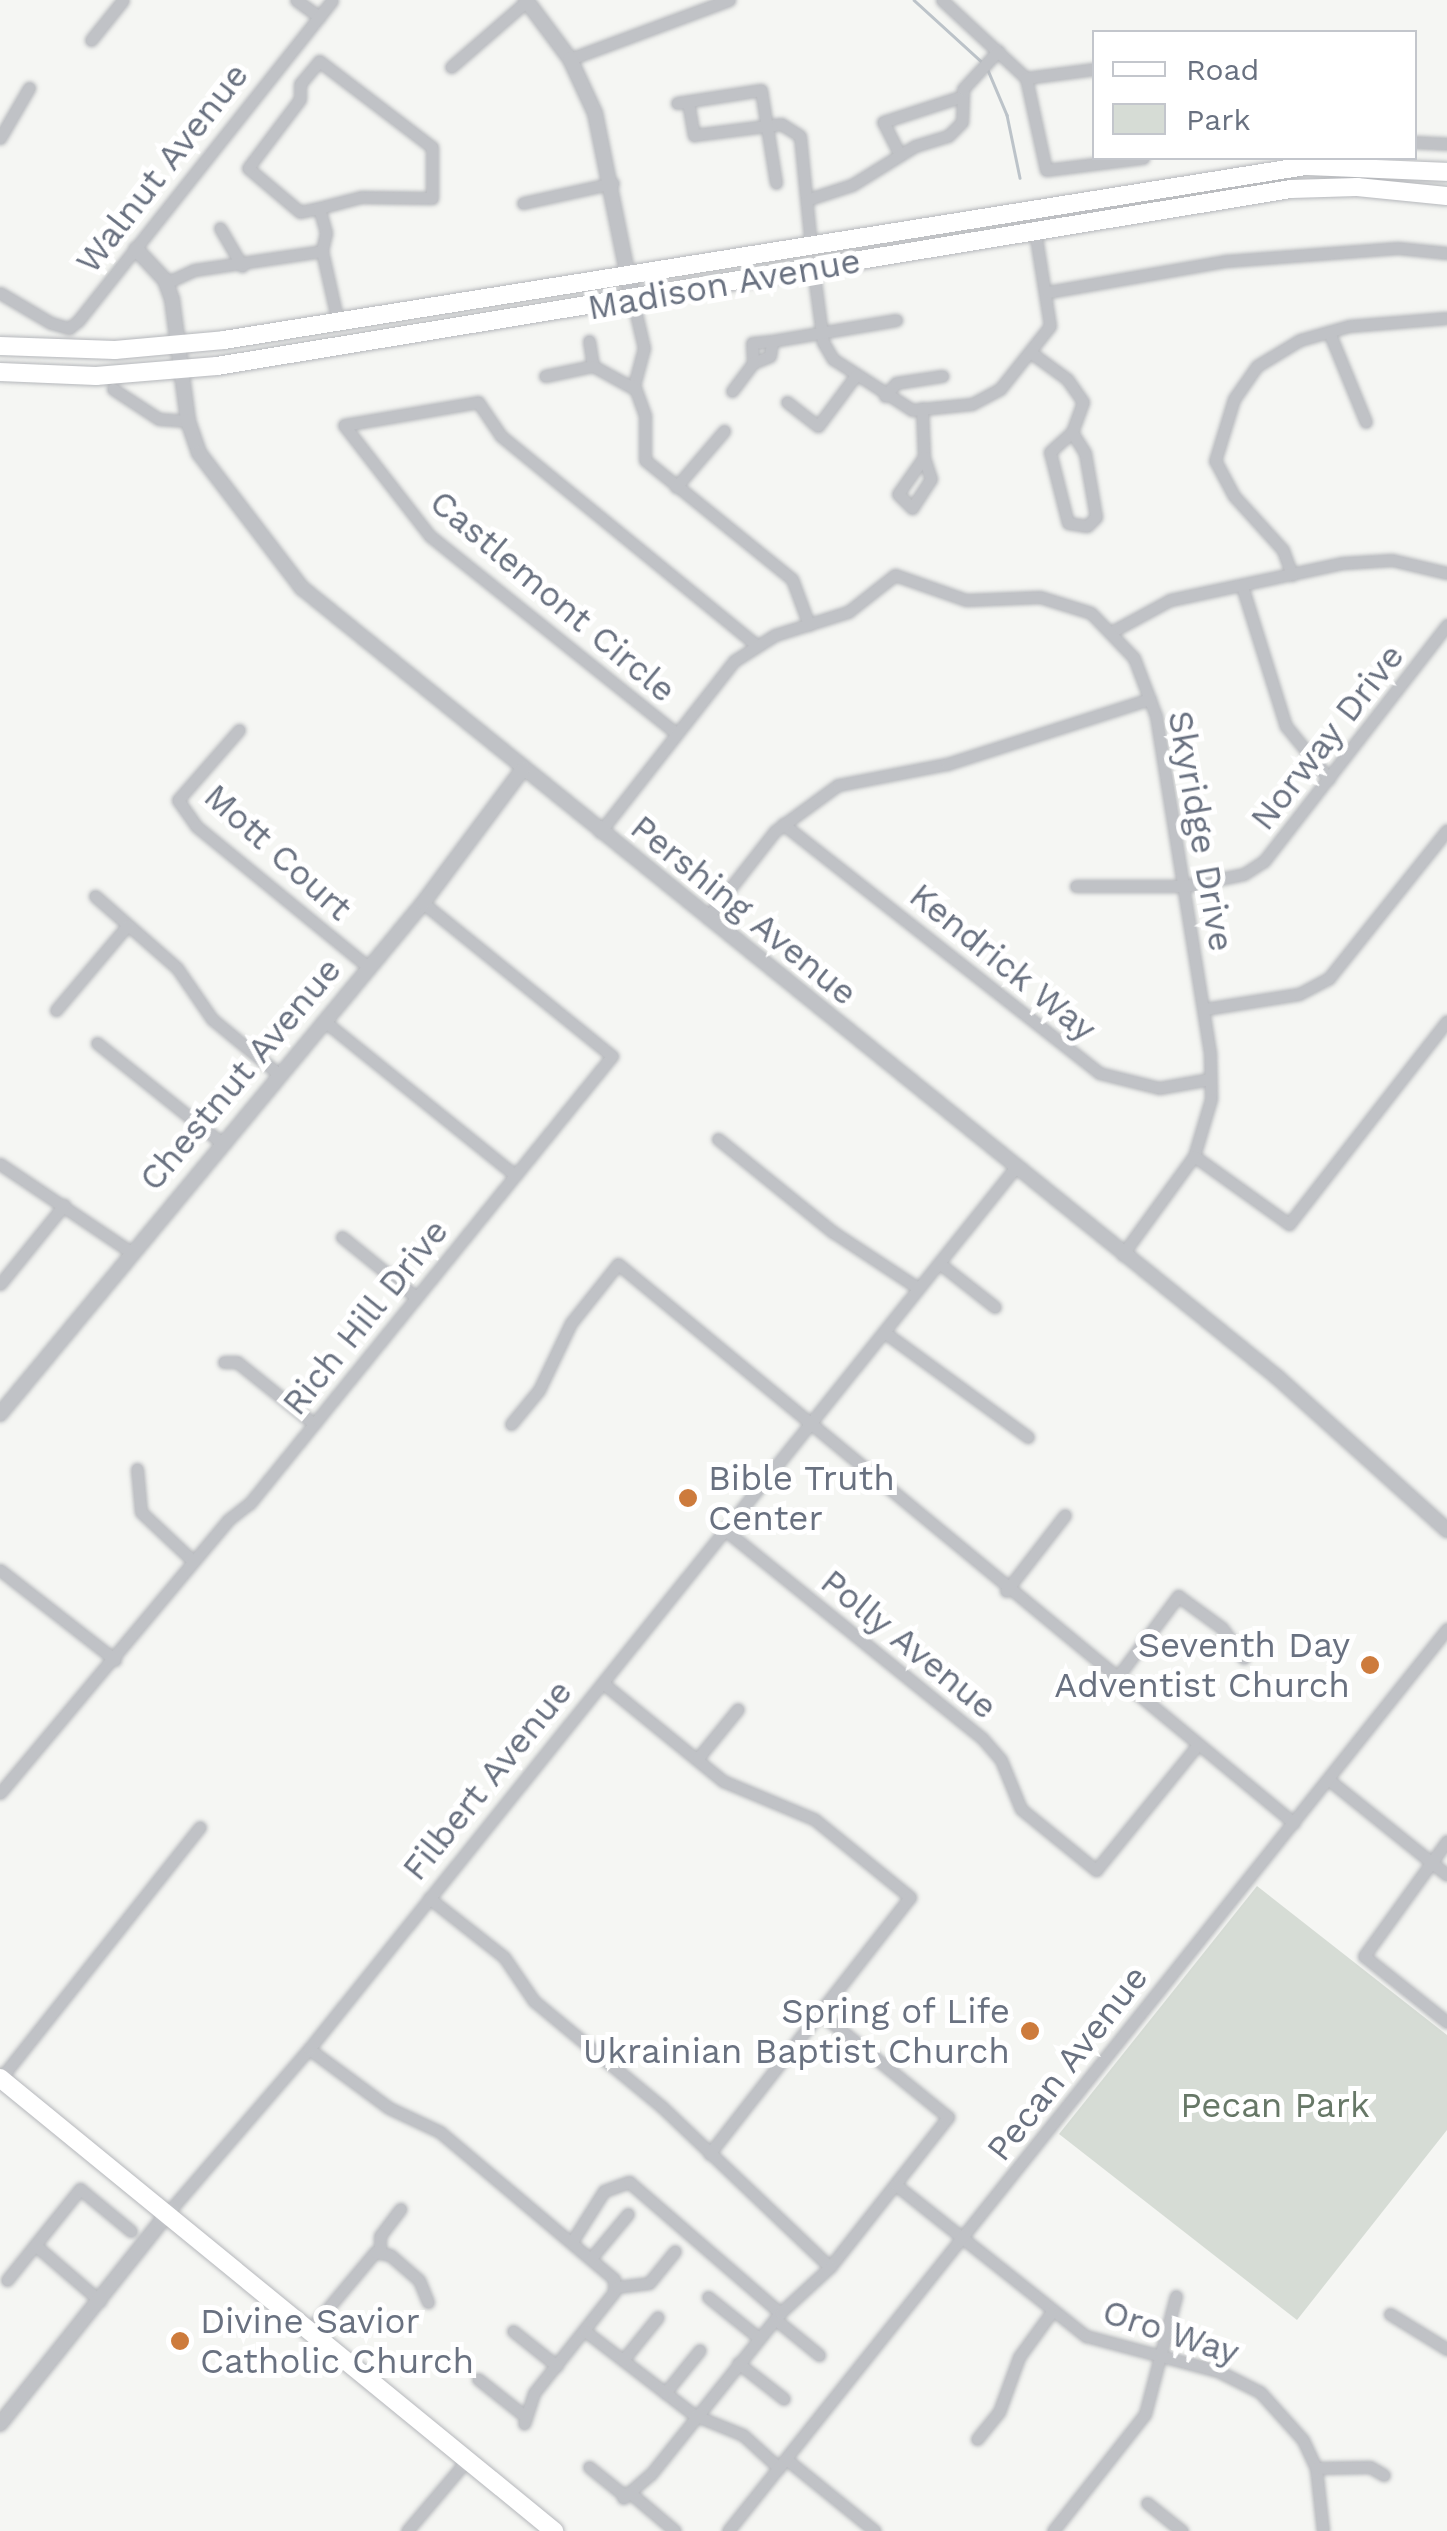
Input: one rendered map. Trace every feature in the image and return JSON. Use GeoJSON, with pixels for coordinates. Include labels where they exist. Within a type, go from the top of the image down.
{"type":"FeatureCollection","features":[{"type":"Feature","properties":{"kind":"main road","name":"Madison Avenue"},"geometry":{"type":"LineString","coordinates":[[4,346],[179,346],[810,246],[1304,162],[1447,172]]}},
{"type":"Feature","properties":{"kind":"main road","name":"Madison Avenue"},"geometry":{"type":"LineString","coordinates":[[0,374],[181,370],[633,301],[813,267],[1310,187],[1447,196]]}},
{"type":"Feature","properties":{"kind":"main road"},"geometry":{"type":"LineString","coordinates":[[0,2078],[554,2531]]}},
{"type":"Feature","properties":{"kind":"street"},"geometry":{"type":"LineString","coordinates":[[91,40],[123,0]]}},
{"type":"Feature","properties":{"kind":"street"},"geometry":{"type":"LineString","coordinates":[[296,0],[318,17]]}},
{"type":"Feature","properties":{"kind":"street","name":"Walnut Avenue"},"geometry":{"type":"LineString","coordinates":[[0,293],[20,307],[69,328],[332,0]]}},
{"type":"Feature","properties":{"kind":"street"},"geometry":{"type":"LineString","coordinates":[[452,67],[526,0],[570,59],[595,113],[613,183],[644,348],[635,389],[645,416],[645,460],[792,579],[809,626],[756,645],[728,667],[600,832]]}},
{"type":"Feature","properties":{"kind":"street"},"geometry":{"type":"LineString","coordinates":[[570,59],[729,0]]}},
{"type":"Feature","properties":{"kind":"street"},"geometry":{"type":"LineString","coordinates":[[942,0],[994,55],[1026,78],[1046,170],[1127,160]]}},
{"type":"Feature","properties":{"kind":"street"},"geometry":{"type":"LineString","coordinates":[[293,50],[314,67]]}},
{"type":"Feature","properties":{"kind":"street"},"geometry":{"type":"LineString","coordinates":[[809,199],[852,185],[900,155],[958,128],[963,96],[994,55]]}},
{"type":"Feature","properties":{"kind":"street"},"geometry":{"type":"LineString","coordinates":[[319,61],[432,147],[432,198],[361,197],[319,208],[300,212],[248,168],[300,100],[300,84],[319,61]]}},
{"type":"Feature","properties":{"kind":"street"},"geometry":{"type":"LineString","coordinates":[[1026,78],[1092,69]]}},
{"type":"Feature","properties":{"kind":"street"},"geometry":{"type":"LineString","coordinates":[[0,138],[30,88]]}},
{"type":"Feature","properties":{"kind":"street"},"geometry":{"type":"LineString","coordinates":[[776,183],[767,126],[761,90],[682,102],[694,135],[767,126],[787,126],[800,136],[809,199],[810,246]]}},
{"type":"Feature","properties":{"kind":"street"},"geometry":{"type":"LineString","coordinates":[[900,155],[882,122],[963,96]]}},
{"type":"Feature","properties":{"kind":"street"},"geometry":{"type":"LineString","coordinates":[[1417,142],[1447,144]]}},
{"type":"Feature","properties":{"kind":"street"},"geometry":{"type":"LineString","coordinates":[[522,203],[613,183]]}},
{"type":"Feature","properties":{"kind":"street"},"geometry":{"type":"LineString","coordinates":[[319,208],[326,233],[322,251],[338,322]]}},
{"type":"Feature","properties":{"kind":"street"},"geometry":{"type":"LineString","coordinates":[[220,228],[242,266]]}},
{"type":"Feature","properties":{"kind":"street"},"geometry":{"type":"LineString","coordinates":[[813,267],[822,332],[833,359],[912,410],[980,402],[1000,389],[1050,326],[1048,292],[1035,231]]}},
{"type":"Feature","properties":{"kind":"street"},"geometry":{"type":"LineString","coordinates":[[1048,292],[1226,260],[1398,248],[1447,253]]}},
{"type":"Feature","properties":{"kind":"street","name":"Pershing Avenue"},"geometry":{"type":"LineString","coordinates":[[136,249],[166,283],[188,421],[204,464],[302,588],[1122,1255],[1277,1376],[1447,1530]]}},
{"type":"Feature","properties":{"kind":"street"},"geometry":{"type":"LineString","coordinates":[[166,283],[194,270],[242,266],[322,251]]}},
{"type":"Feature","properties":{"kind":"street"},"geometry":{"type":"LineString","coordinates":[[1292,576],[1283,550],[1234,496],[1215,461],[1226,415],[1256,366],[1300,340],[1329,332],[1447,318]]}},
{"type":"Feature","properties":{"kind":"street"},"geometry":{"type":"LineString","coordinates":[[754,363],[752,342],[896,320]]}},
{"type":"Feature","properties":{"kind":"street"},"geometry":{"type":"LineString","coordinates":[[1329,332],[1366,422]]}},
{"type":"Feature","properties":{"kind":"street"},"geometry":{"type":"LineString","coordinates":[[590,341],[593,366]]}},
{"type":"Feature","properties":{"kind":"street"},"geometry":{"type":"LineString","coordinates":[[732,391],[754,363],[770,356],[772,341]]}},
{"type":"Feature","properties":{"kind":"street"},"geometry":{"type":"LineString","coordinates":[[0,374],[4,346]]}},
{"type":"Feature","properties":{"kind":"street"},"geometry":{"type":"LineString","coordinates":[[1030,352],[1066,379],[1083,402],[1072,432],[1050,452],[1068,523],[1087,526],[1096,516],[1085,453],[1072,432]]}},
{"type":"Feature","properties":{"kind":"street"},"geometry":{"type":"LineString","coordinates":[[545,376],[593,366],[635,389]]}},
{"type":"Feature","properties":{"kind":"street"},"geometry":{"type":"LineString","coordinates":[[786,402],[818,426],[856,376]]}},
{"type":"Feature","properties":{"kind":"street"},"geometry":{"type":"LineString","coordinates":[[885,396],[896,383],[942,376]]}},
{"type":"Feature","properties":{"kind":"street"},"geometry":{"type":"LineString","coordinates":[[113,388],[159,419],[188,421]]}},
{"type":"Feature","properties":{"kind":"street","name":"Castlemont Circle"},"geometry":{"type":"LineString","coordinates":[[676,733],[430,536],[344,425],[478,402],[502,436],[756,645]]}},
{"type":"Feature","properties":{"kind":"street"},"geometry":{"type":"LineString","coordinates":[[922,408],[924,457]]}},
{"type":"Feature","properties":{"kind":"street"},"geometry":{"type":"LineString","coordinates":[[676,487],[724,431]]}},
{"type":"Feature","properties":{"kind":"street"},"geometry":{"type":"LineString","coordinates":[[1113,631],[1170,600],[1368,560],[1447,573]]}},
{"type":"Feature","properties":{"kind":"street","name":"Skyridge Drive"},"geometry":{"type":"LineString","coordinates":[[809,626],[864,604],[896,575],[966,600],[1066,602],[1113,631],[1134,658],[1150,699],[1185,886],[1205,1009],[1210,1079],[1208,1117],[1194,1156],[1122,1255]]}},
{"type":"Feature","properties":{"kind":"street"},"geometry":{"type":"LineString","coordinates":[[1242,586],[1286,726],[1329,779]]}},
{"type":"Feature","properties":{"kind":"street","name":"Norway Drive"},"geometry":{"type":"LineString","coordinates":[[1076,886],[1185,886],[1244,874],[1264,861],[1447,626]]}},
{"type":"Feature","properties":{"kind":"street"},"geometry":{"type":"LineString","coordinates":[[707,918],[783,824],[838,785],[947,764],[1150,699]]}},
{"type":"Feature","properties":{"kind":"street","name":"Mott Court"},"geometry":{"type":"LineString","coordinates":[[239,730],[178,800],[196,826],[368,966]]}},
{"type":"Feature","properties":{"kind":"street","name":"Chestnut Avenue"},"geometry":{"type":"LineString","coordinates":[[0,1414],[423,902],[523,770]]}},
{"type":"Feature","properties":{"kind":"street","name":"Kendrick Way"},"geometry":{"type":"LineString","coordinates":[[783,824],[1098,1074],[1159,1088],[1210,1079]]}},
{"type":"Feature","properties":{"kind":"street"},"geometry":{"type":"LineString","coordinates":[[1205,1009],[1299,994],[1329,978],[1447,830]]}},
{"type":"Feature","properties":{"kind":"street"},"geometry":{"type":"LineString","coordinates":[[95,896],[184,976],[212,1019],[280,1076]]}},
{"type":"Feature","properties":{"kind":"street","name":"Rich Hill Drive"},"geometry":{"type":"LineString","coordinates":[[0,1793],[115,1660],[193,1561],[314,1424],[612,1056],[423,902]]}},
{"type":"Feature","properties":{"kind":"street"},"geometry":{"type":"LineString","coordinates":[[56,1010],[127,926]]}},
{"type":"Feature","properties":{"kind":"street"},"geometry":{"type":"LineString","coordinates":[[324,1020],[515,1175]]}},
{"type":"Feature","properties":{"kind":"street"},"geometry":{"type":"LineString","coordinates":[[1194,1156],[1290,1224],[1447,1021]]}},
{"type":"Feature","properties":{"kind":"street"},"geometry":{"type":"LineString","coordinates":[[97,1043],[223,1144]]}},
{"type":"Feature","properties":{"kind":"street"},"geometry":{"type":"LineString","coordinates":[[718,1138],[833,1232],[918,1288]]}},
{"type":"Feature","properties":{"kind":"street"},"geometry":{"type":"LineString","coordinates":[[0,1164],[131,1252]]}},
{"type":"Feature","properties":{"kind":"street","name":"Filbert Avenue"},"geometry":{"type":"LineString","coordinates":[[0,2424],[166,2215],[310,2049],[1015,1168]]}},
{"type":"Feature","properties":{"kind":"street"},"geometry":{"type":"LineString","coordinates":[[0,1284],[64,1205]]}},
{"type":"Feature","properties":{"kind":"street"},"geometry":{"type":"LineString","coordinates":[[342,1237],[416,1297]]}},
{"type":"Feature","properties":{"kind":"street"},"geometry":{"type":"LineString","coordinates":[[939,1262],[994,1307]]}},
{"type":"Feature","properties":{"kind":"street"},"geometry":{"type":"LineString","coordinates":[[511,1424],[547,1377],[570,1323],[618,1264],[1006,1591],[1294,1823]]}},
{"type":"Feature","properties":{"kind":"street"},"geometry":{"type":"LineString","coordinates":[[884,1332],[1028,1437]]}},
{"type":"Feature","properties":{"kind":"street"},"geometry":{"type":"LineString","coordinates":[[224,1362],[236,1362],[314,1424]]}},
{"type":"Feature","properties":{"kind":"street"},"geometry":{"type":"LineString","coordinates":[[138,1469],[142,1512],[193,1561]]}},
{"type":"Feature","properties":{"kind":"street"},"geometry":{"type":"LineString","coordinates":[[1006,1591],[1065,1515]]}},
{"type":"Feature","properties":{"kind":"street","name":"Polly Avenue"},"geometry":{"type":"LineString","coordinates":[[725,1530],[982,1738],[1002,1760],[1021,1809],[1096,1870],[1196,1747]]}},
{"type":"Feature","properties":{"kind":"street"},"geometry":{"type":"LineString","coordinates":[[0,1570],[115,1660]]}},
{"type":"Feature","properties":{"kind":"street"},"geometry":{"type":"LineString","coordinates":[[1116,1679],[1178,1596],[1222,1628],[1244,1658]]}},
{"type":"Feature","properties":{"kind":"street","name":"Pecan Avenue"},"geometry":{"type":"LineString","coordinates":[[728,2531],[1447,1629]]}},
{"type":"Feature","properties":{"kind":"street"},"geometry":{"type":"LineString","coordinates":[[604,1684],[743,1793],[814,1819],[910,1897],[709,2154]]}},
{"type":"Feature","properties":{"kind":"street"},"geometry":{"type":"LineString","coordinates":[[698,1758],[738,1709]]}},
{"type":"Feature","properties":{"kind":"street"},"geometry":{"type":"LineString","coordinates":[[1329,1780],[1447,1875]]}},
{"type":"Feature","properties":{"kind":"street"},"geometry":{"type":"LineString","coordinates":[[0,2078],[200,1828]]}},
{"type":"Feature","properties":{"kind":"street"},"geometry":{"type":"LineString","coordinates":[[1447,1841],[1364,1956],[1447,2022]]}},
{"type":"Feature","properties":{"kind":"street"},"geometry":{"type":"LineString","coordinates":[[429,1898],[504,1957],[534,2001],[830,2266]]}},
{"type":"Feature","properties":{"kind":"street"},"geometry":{"type":"LineString","coordinates":[[626,2496],[778,2316],[830,2266],[948,2117],[820,2014]]}},
{"type":"Feature","properties":{"kind":"street"},"geometry":{"type":"LineString","coordinates":[[310,2049],[389,2108],[440,2132],[561,2229],[616,2286]]}},
{"type":"Feature","properties":{"kind":"street"},"geometry":{"type":"LineString","coordinates":[[573,2240],[604,2190],[629,2182],[819,2355]]}},
{"type":"Feature","properties":{"kind":"street","name":"Oro Way"},"geometry":{"type":"LineString","coordinates":[[896,2185],[1051,2313],[1102,2343],[1218,2371],[1260,2392],[1291,2420],[1316,2468],[1323,2531]]}},
{"type":"Feature","properties":{"kind":"street"},"geometry":{"type":"LineString","coordinates":[[7,2280],[80,2189],[131,2231]]}},
{"type":"Feature","properties":{"kind":"street"},"geometry":{"type":"LineString","coordinates":[[400,2208],[379,2239],[380,2252],[419,2280],[428,2302]]}},
{"type":"Feature","properties":{"kind":"street"},"geometry":{"type":"LineString","coordinates":[[592,2257],[628,2214]]}},
{"type":"Feature","properties":{"kind":"street"},"geometry":{"type":"LineString","coordinates":[[35,2245],[100,2301]]}},
{"type":"Feature","properties":{"kind":"street"},"geometry":{"type":"LineString","coordinates":[[616,2286],[649,2283],[675,2251]]}},
{"type":"Feature","properties":{"kind":"street"},"geometry":{"type":"LineString","coordinates":[[309,2331],[362,2260],[380,2252]]}},
{"type":"Feature","properties":{"kind":"street"},"geometry":{"type":"LineString","coordinates":[[478,2379],[525,2420],[534,2393],[586,2331],[616,2286]]}},
{"type":"Feature","properties":{"kind":"street"},"geometry":{"type":"LineString","coordinates":[[1054,2531],[1141,2420],[1163,2357],[1176,2296]]}},
{"type":"Feature","properties":{"kind":"street"},"geometry":{"type":"LineString","coordinates":[[708,2297],[759,2338]]}},
{"type":"Feature","properties":{"kind":"street"},"geometry":{"type":"LineString","coordinates":[[977,2439],[995,2419],[1019,2356],[1051,2313]]}},
{"type":"Feature","properties":{"kind":"street"},"geometry":{"type":"LineString","coordinates":[[1390,2314],[1447,2348]]}},
{"type":"Feature","properties":{"kind":"street"},"geometry":{"type":"LineString","coordinates":[[623,2360],[658,2318]]}},
{"type":"Feature","properties":{"kind":"street"},"geometry":{"type":"LineString","coordinates":[[514,2331],[556,2366]]}},
{"type":"Feature","properties":{"kind":"street"},"geometry":{"type":"LineString","coordinates":[[586,2331],[694,2415],[743,2435],[875,2531]]}},
{"type":"Feature","properties":{"kind":"street"},"geometry":{"type":"LineString","coordinates":[[665,2393],[700,2350]]}},
{"type":"Feature","properties":{"kind":"street"},"geometry":{"type":"LineString","coordinates":[[738,2363],[784,2399]]}},
{"type":"Feature","properties":{"kind":"street"},"geometry":{"type":"LineString","coordinates":[[411,2530],[468,2460]]}},
{"type":"Feature","properties":{"kind":"street"},"geometry":{"type":"LineString","coordinates":[[589,2467],[675,2531]]}},
{"type":"Feature","properties":{"kind":"street"},"geometry":{"type":"LineString","coordinates":[[1316,2468],[1370,2467],[1384,2474]]}},
{"type":"Feature","properties":{"kind":"street"},"geometry":{"type":"LineString","coordinates":[[1147,2503],[1182,2531]]}},
{"type":"Feature","properties":{"kind":"green space","name":"Pecan Park"},"geometry":{"type":"Polygon","coordinates":[[[1257,1886],[1447,2035],[1447,2130],[1297,2320],[1059,2134],[1257,1886]]]}},
{"type":"Feature","properties":{"kind":"waterway"},"geometry":{"type":"LineString","coordinates":[[914,0],[983,63]]}},
{"type":"Feature","properties":{"kind":"waterway"},"geometry":{"type":"LineString","coordinates":[[988,70],[1007,115],[1020,178]]}},
{"type":"Feature","properties":{"kind":"place","name":"Bible Truth Center"},"geometry":{"type":"Point","coordinates":[688,1498]}},
{"type":"Feature","properties":{"kind":"place","name":"Seventh Day Adventist Church"},"geometry":{"type":"Point","coordinates":[1370,1665]}},
{"type":"Feature","properties":{"kind":"place","name":"Spring of Life Ukrainian Baptist Church"},"geometry":{"type":"Point","coordinates":[1030,2031]}},
{"type":"Feature","properties":{"kind":"place","name":"Divine Savior Catholic Church"},"geometry":{"type":"Point","coordinates":[180,2341]}}]}
